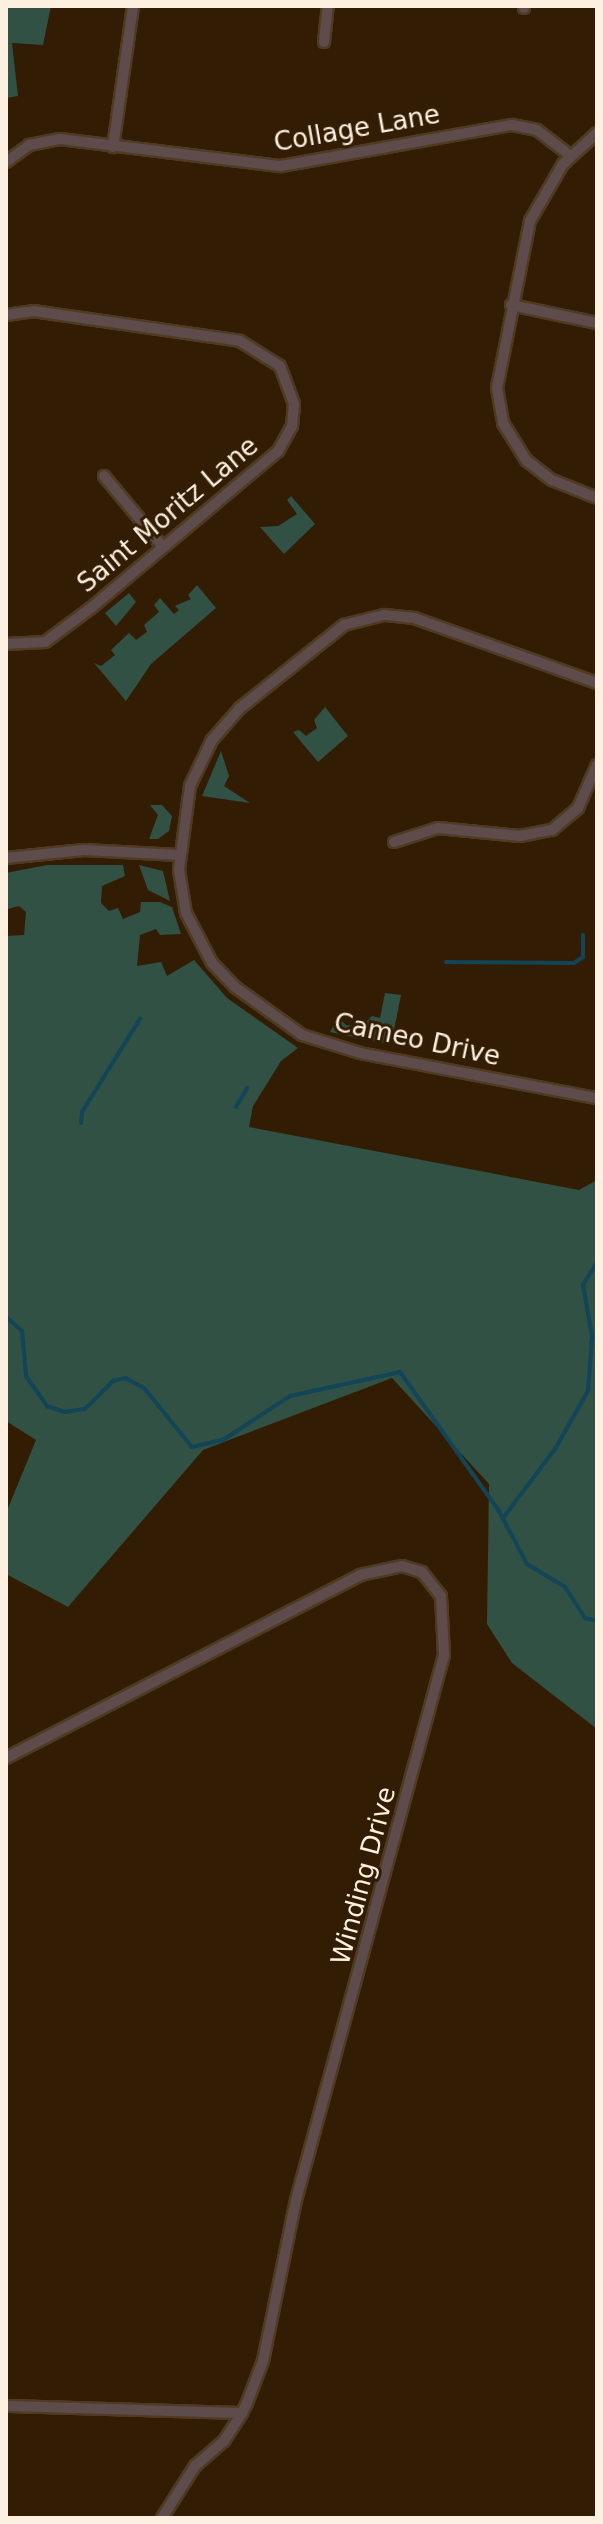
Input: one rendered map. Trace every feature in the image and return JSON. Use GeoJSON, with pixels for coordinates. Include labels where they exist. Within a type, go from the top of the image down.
{"type":"FeatureCollection","features":[{"type":"Feature","properties":{"kind":"street"},"geometry":{"type":"LineString","coordinates":[[113,147],[133,6]]}},
{"type":"Feature","properties":{"kind":"street"},"geometry":{"type":"LineString","coordinates":[[324,42],[328,6]]}},
{"type":"Feature","properties":{"kind":"street","name":"Collage Lane"},"geometry":{"type":"LineString","coordinates":[[6,162],[42,141],[268,167],[512,125],[537,130],[571,156]]}},
{"type":"Feature","properties":{"kind":"street"},"geometry":{"type":"LineString","coordinates":[[597,133],[571,156],[533,214],[511,305],[497,383],[503,423],[535,469],[597,498]]}},
{"type":"Feature","properties":{"kind":"street"},"geometry":{"type":"LineString","coordinates":[[511,305],[597,323]]}},
{"type":"Feature","properties":{"kind":"street","name":"Saint Moritz Lane"},"geometry":{"type":"LineString","coordinates":[[6,315],[30,311],[240,341],[262,350],[285,372],[294,411],[284,444],[53,638],[25,646],[6,644]]}},
{"type":"Feature","properties":{"kind":"street"},"geometry":{"type":"LineString","coordinates":[[104,476],[163,547]]}},
{"type":"Feature","properties":{"kind":"street","name":"Cameo Drive"},"geometry":{"type":"LineString","coordinates":[[597,683],[414,618],[384,615],[349,623],[313,647],[216,733],[190,786],[179,855],[183,902],[207,956],[235,987],[302,1035],[382,1057],[597,1098]]}},
{"type":"Feature","properties":{"kind":"street"},"geometry":{"type":"LineString","coordinates":[[394,842],[438,828],[520,836],[552,830],[578,808],[597,765]]}},
{"type":"Feature","properties":{"kind":"street"},"geometry":{"type":"LineString","coordinates":[[6,858],[84,850],[179,855]]}},
{"type":"Feature","properties":{"kind":"street","name":"Winding Drive"},"geometry":{"type":"LineString","coordinates":[[6,1758],[360,1575],[402,1566],[422,1572],[441,1596],[444,1655],[364,1965],[296,2200],[263,2361],[242,2413],[224,2441],[195,2466],[162,2518]]}},
{"type":"Feature","properties":{"kind":"street"},"geometry":{"type":"LineString","coordinates":[[6,2406],[242,2413]]}},
{"type":"Feature","properties":{"kind":"green space"},"geometry":{"type":"Polygon","coordinates":[[[6,6],[51,6],[43,45],[12,43],[18,96],[6,98],[6,6]]]}},
{"type":"Feature","properties":{"kind":"green space"},"geometry":{"type":"Polygon","coordinates":[[[291,496],[315,524],[284,554],[260,527],[278,526],[297,514],[287,500],[291,496]]]}},
{"type":"Feature","properties":{"kind":"green space"},"geometry":{"type":"Polygon","coordinates":[[[197,585],[216,608],[151,664],[126,701],[94,663],[101,666],[115,655],[111,650],[129,633],[136,640],[147,632],[144,625],[159,612],[154,605],[160,598],[174,614],[179,610],[175,606],[191,599],[188,595],[197,585]]]}},
{"type":"Feature","properties":{"kind":"green space"},"geometry":{"type":"Polygon","coordinates":[[[129,593],[136,602],[116,626],[105,613],[129,593]]]}},
{"type":"Feature","properties":{"kind":"green space"},"geometry":{"type":"Polygon","coordinates":[[[325,707],[348,736],[318,762],[293,732],[299,730],[306,736],[317,728],[314,720],[325,707]]]}},
{"type":"Feature","properties":{"kind":"green space"},"geometry":{"type":"Polygon","coordinates":[[[221,751],[229,776],[224,786],[250,803],[202,796],[221,751]]]}},
{"type":"Feature","properties":{"kind":"green space"},"geometry":{"type":"Polygon","coordinates":[[[150,805],[162,805],[172,816],[169,831],[158,839],[149,839],[158,815],[150,805]]]}},
{"type":"Feature","properties":{"kind":"green space"},"geometry":{"type":"Polygon","coordinates":[[[47,865],[123,865],[125,876],[102,886],[101,903],[109,911],[118,908],[123,919],[140,912],[141,902],[160,902],[172,907],[181,934],[160,935],[156,929],[140,935],[137,966],[161,962],[167,976],[194,960],[227,998],[298,1048],[281,1061],[253,1106],[249,1127],[579,1190],[597,1180],[597,1729],[512,1663],[487,1624],[489,1484],[392,1378],[203,1450],[68,1607],[6,1574],[6,1513],[36,1440],[6,1421],[6,936],[24,935],[26,912],[19,906],[8,909],[6,873],[47,865]]]}},
{"type":"Feature","properties":{"kind":"green space"},"geometry":{"type":"Polygon","coordinates":[[[139,865],[163,871],[170,901],[148,890],[139,865]]]}},
{"type":"Feature","properties":{"kind":"green space"},"geometry":{"type":"Polygon","coordinates":[[[385,993],[401,995],[391,1045],[330,1032],[338,1017],[346,1025],[362,1026],[372,1016],[380,1018],[385,993]]]}},
{"type":"Feature","properties":{"kind":"waterway"},"geometry":{"type":"LineString","coordinates":[[446,962],[574,963],[583,957],[583,935]]}},
{"type":"Feature","properties":{"kind":"waterway"},"geometry":{"type":"LineString","coordinates":[[81,1123],[82,1112],[140,1019]]}},
{"type":"Feature","properties":{"kind":"waterway"},"geometry":{"type":"LineString","coordinates":[[236,1107],[247,1088]]}},
{"type":"Feature","properties":{"kind":"waterway"},"geometry":{"type":"LineString","coordinates":[[503,1518],[555,1449],[588,1391],[592,1336],[583,1285],[597,1263]]}},
{"type":"Feature","properties":{"kind":"waterway"},"geometry":{"type":"LineString","coordinates":[[6,1317],[22,1331],[26,1376],[47,1406],[64,1412],[85,1409],[113,1381],[125,1378],[144,1388],[192,1447],[223,1440],[290,1396],[400,1372],[499,1511],[527,1564],[565,1587],[585,1618],[597,1621]]}}]}
